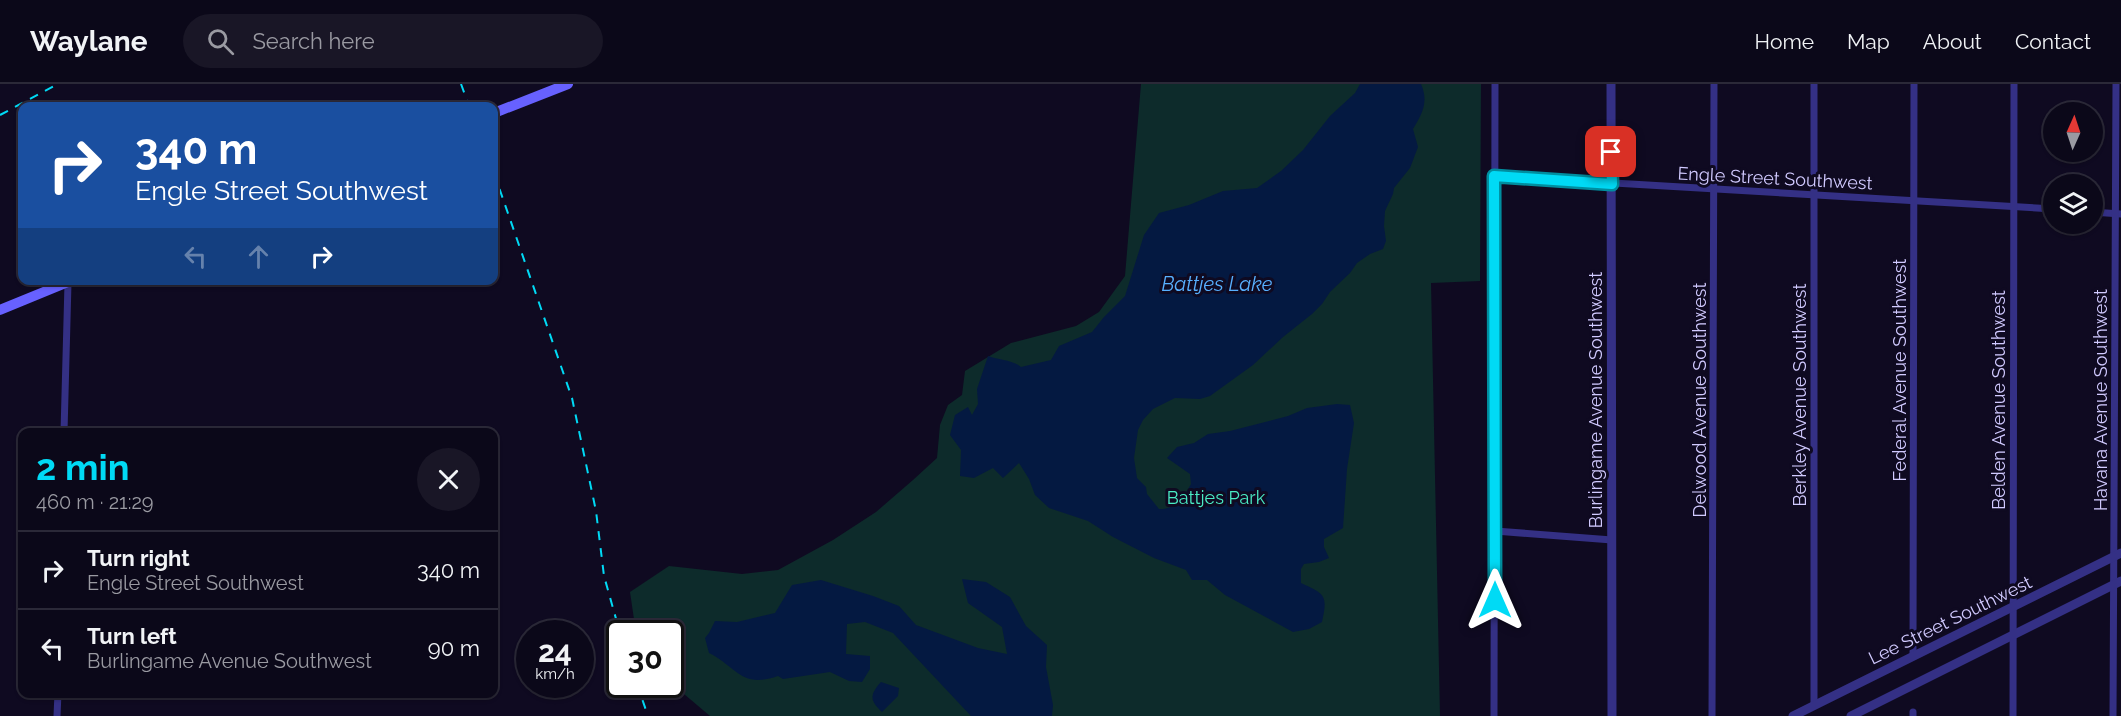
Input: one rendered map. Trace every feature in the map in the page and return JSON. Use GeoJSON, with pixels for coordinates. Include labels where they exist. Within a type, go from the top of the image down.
{"type":"FeatureCollection","features":[{"type":"Feature","properties":{"kind":"main road"},"geometry":{"type":"LineString","coordinates":[[498,111],[568,84]]}},
{"type":"Feature","properties":{"kind":"main road"},"geometry":{"type":"LineString","coordinates":[[0,310],[63,285]]}},
{"type":"Feature","properties":{"kind":"street"},"geometry":{"type":"LineString","coordinates":[[1494,716],[1495,84]]}},
{"type":"Feature","properties":{"kind":"street","name":"Burlingame Avenue Southwest"},"geometry":{"type":"LineString","coordinates":[[1611,84],[1612,716]]}},
{"type":"Feature","properties":{"kind":"street","name":"Delwood Avenue Southwest"},"geometry":{"type":"LineString","coordinates":[[1712,716],[1714,84]]}},
{"type":"Feature","properties":{"kind":"street","name":"Berkley Avenue Southwest"},"geometry":{"type":"LineString","coordinates":[[1814,84],[1814,705]]}},
{"type":"Feature","properties":{"kind":"street","name":"Federal Avenue Southwest"},"geometry":{"type":"LineString","coordinates":[[1913,656],[1914,84]]}},
{"type":"Feature","properties":{"kind":"street","name":"Belden Avenue Southwest"},"geometry":{"type":"LineString","coordinates":[[2013,716],[2014,84]]}},
{"type":"Feature","properties":{"kind":"street","name":"Havana Avenue Southwest"},"geometry":{"type":"LineString","coordinates":[[2113,716],[2118,583],[2116,84]]}},
{"type":"Feature","properties":{"kind":"street","name":"Engle Street Southwest"},"geometry":{"type":"LineString","coordinates":[[1494,176],[2043,208]]}},
{"type":"Feature","properties":{"kind":"street"},"geometry":{"type":"LineString","coordinates":[[2103,212],[2118,213]]}},
{"type":"Feature","properties":{"kind":"street"},"geometry":{"type":"LineString","coordinates":[[64,428],[71,285]]}},
{"type":"Feature","properties":{"kind":"street"},"geometry":{"type":"LineString","coordinates":[[1495,531],[1612,540]]}},
{"type":"Feature","properties":{"kind":"street","name":"Lee Street Southwest"},"geometry":{"type":"LineString","coordinates":[[1792,716],[2118,555]]}},
{"type":"Feature","properties":{"kind":"street"},"geometry":{"type":"LineString","coordinates":[[1851,716],[2118,583]]}},
{"type":"Feature","properties":{"kind":"street"},"geometry":{"type":"LineString","coordinates":[[57,716],[58,698]]}},
{"type":"Feature","properties":{"kind":"green space","name":"Battjes Park"},"geometry":{"type":"Polygon","coordinates":[[[1141,84],[1481,84],[1480,281],[1431,283],[1440,716],[710,716],[684,694],[684,620],[634,620],[630,592],[669,566],[742,574],[778,570],[833,540],[876,512],[937,458],[940,425],[948,405],[962,395],[965,371],[1011,343],[1076,326],[1099,312],[1125,276],[1141,84]]]}},
{"type":"Feature","properties":{"kind":"water","name":"Battjes Lake"},"geometry":{"type":"Polygon","coordinates":[[[1360,84],[1421,84],[1424,97],[1422,113],[1413,129],[1418,147],[1410,168],[1394,188],[1385,211],[1386,241],[1383,249],[1357,263],[1312,314],[1253,365],[1210,396],[1200,399],[1175,398],[1153,409],[1138,430],[1134,458],[1137,478],[1146,487],[1147,494],[1159,509],[1165,509],[1178,502],[1191,484],[1190,474],[1167,458],[1177,447],[1194,443],[1208,434],[1230,431],[1288,416],[1307,408],[1337,404],[1350,405],[1354,423],[1347,469],[1343,528],[1324,539],[1324,547],[1329,558],[1304,564],[1301,569],[1301,583],[1323,596],[1325,606],[1322,622],[1309,629],[1293,632],[1225,595],[1207,580],[1192,580],[1186,570],[1154,558],[1088,521],[1049,508],[1035,495],[1019,463],[1003,478],[993,468],[974,478],[960,476],[961,450],[950,435],[955,415],[968,407],[972,415],[978,404],[977,389],[988,356],[1010,361],[1021,367],[1051,360],[1059,346],[1092,332],[1125,296],[1144,235],[1159,213],[1189,205],[1223,191],[1257,188],[1281,171],[1303,150],[1330,116],[1355,93],[1360,84]]]}},
{"type":"Feature","properties":{"kind":"water"},"geometry":{"type":"Polygon","coordinates":[[[962,579],[986,582],[1010,597],[1026,626],[1047,645],[1046,667],[1053,705],[1052,716],[971,716],[893,633],[865,622],[847,624],[846,654],[870,656],[870,669],[862,682],[849,681],[830,672],[783,679],[778,676],[756,680],[747,678],[709,653],[705,638],[715,621],[737,622],[775,613],[792,585],[821,580],[899,606],[916,625],[978,648],[1007,654],[1002,627],[968,603],[962,579]]]}},
{"type":"Feature","properties":{"kind":"water"},"geometry":{"type":"Polygon","coordinates":[[[881,682],[899,688],[898,696],[882,712],[872,698],[881,682]]]}},
{"type":"Feature","properties":{"kind":"railway"},"geometry":{"type":"LineString","coordinates":[[24,102],[58,84]]}},
{"type":"Feature","properties":{"kind":"railway"},"geometry":{"type":"LineString","coordinates":[[461,84],[468,102]]}},
{"type":"Feature","properties":{"kind":"railway"},"geometry":{"type":"LineString","coordinates":[[0,115],[18,105]]}},
{"type":"Feature","properties":{"kind":"railway"},"geometry":{"type":"LineString","coordinates":[[498,185],[572,398],[596,511],[604,576],[616,620]]}},
{"type":"Feature","properties":{"kind":"railway"},"geometry":{"type":"LineString","coordinates":[[642,698],[648,716]]}},
{"type":"Feature","properties":{"kind":"route"},"geometry":{"type":"LineString","coordinates":[[1495,600],[1494,176],[1612,184],[1611,152]]}}]}
